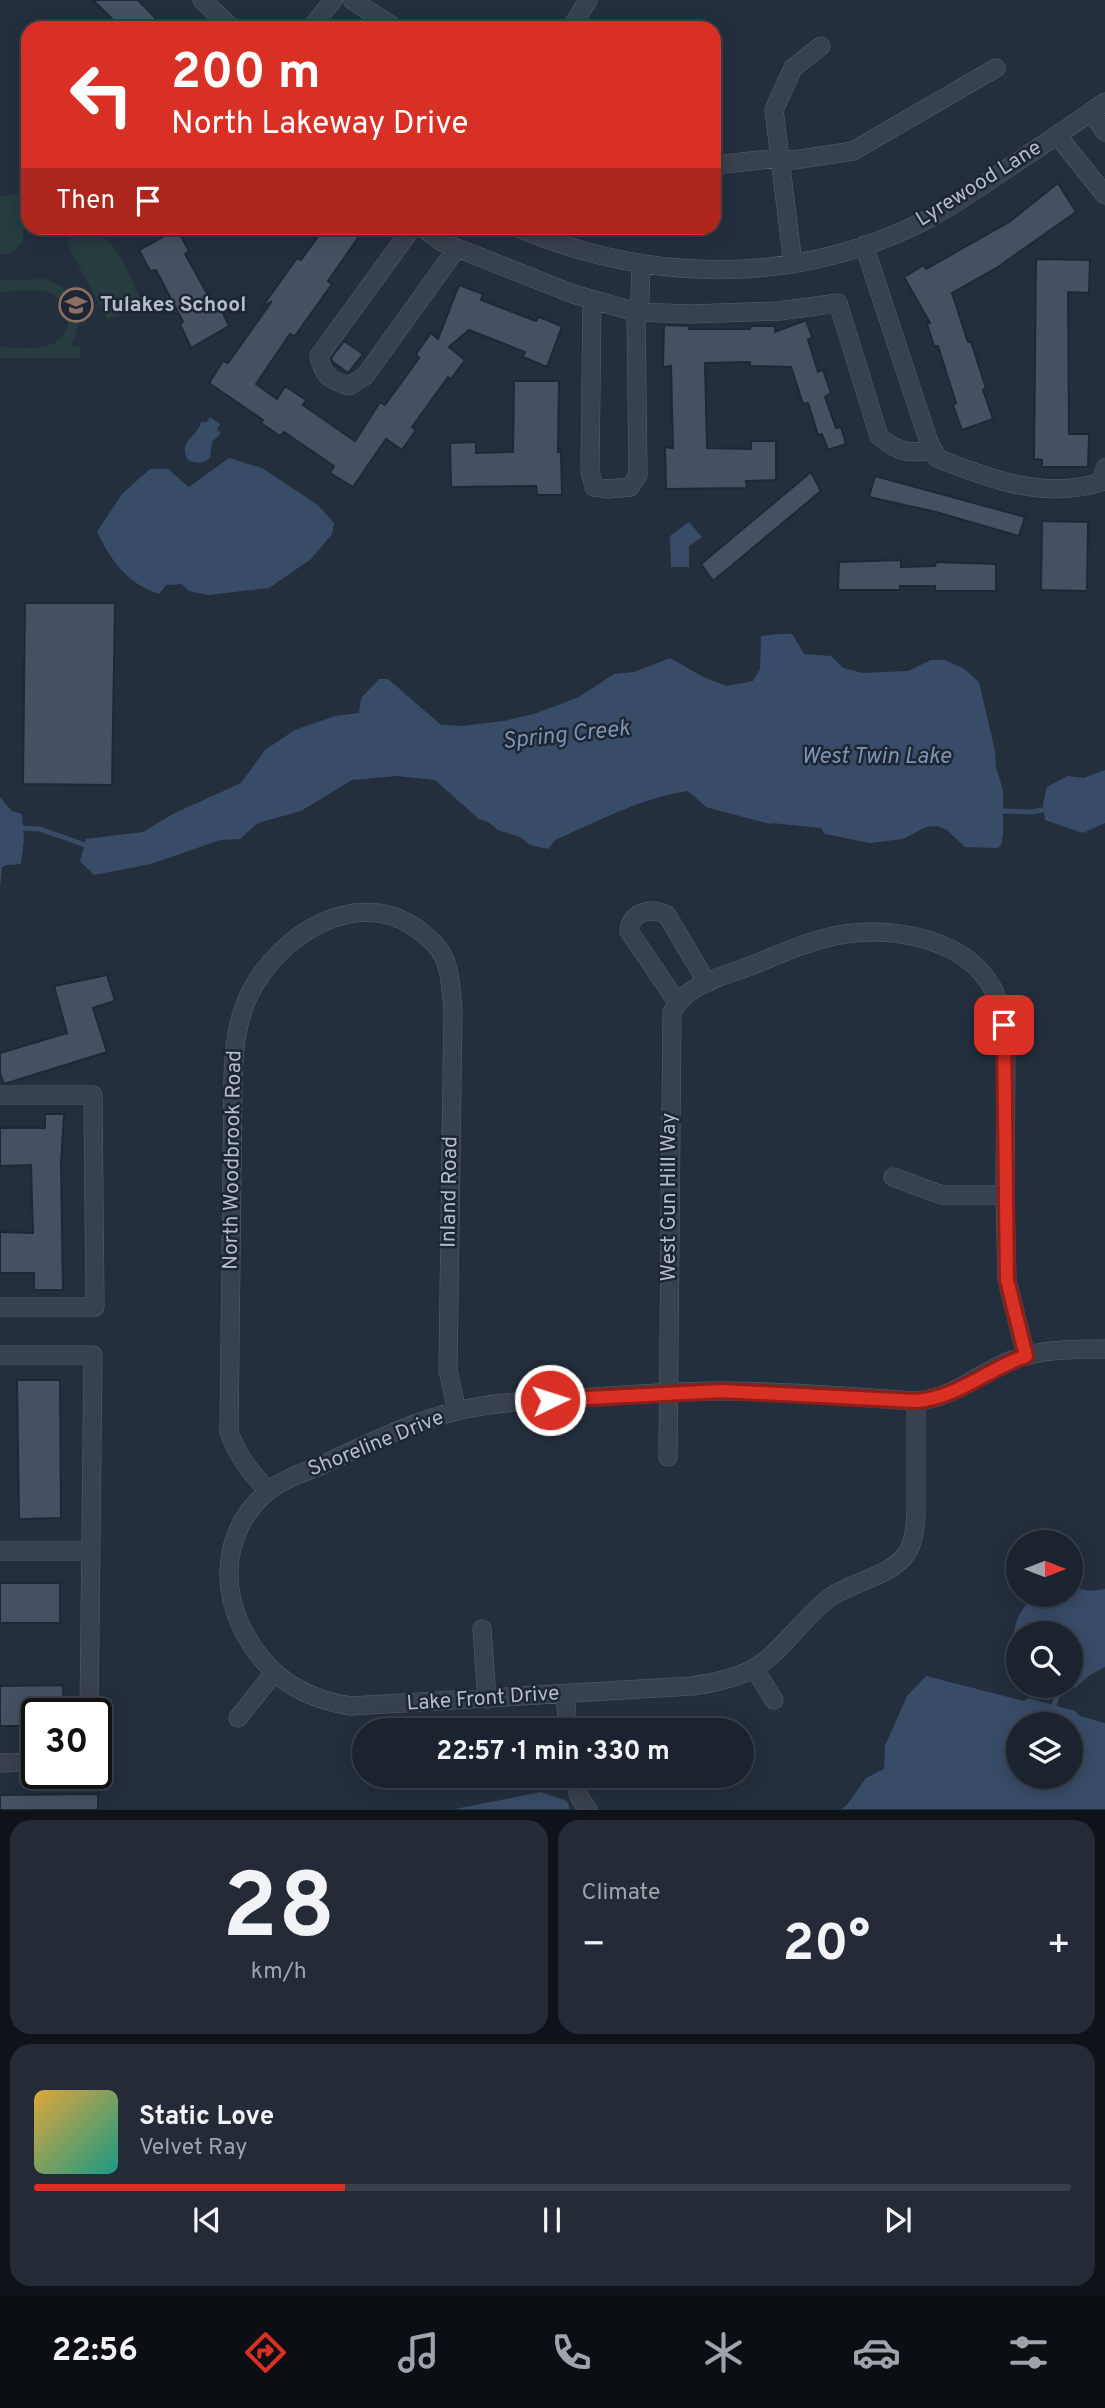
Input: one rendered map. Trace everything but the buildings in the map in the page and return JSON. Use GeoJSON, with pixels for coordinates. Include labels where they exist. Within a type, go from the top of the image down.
{"type":"FeatureCollection","features":[{"type":"Feature","properties":{"kind":"street"},"geometry":{"type":"LineString","coordinates":[[202,0],[224,21]]}},
{"type":"Feature","properties":{"kind":"street"},"geometry":{"type":"LineString","coordinates":[[316,21],[333,0]]}},
{"type":"Feature","properties":{"kind":"street"},"geometry":{"type":"LineString","coordinates":[[352,0],[384,21]]}},
{"type":"Feature","properties":{"kind":"street"},"geometry":{"type":"LineString","coordinates":[[575,21],[588,0]]}},
{"type":"Feature","properties":{"kind":"street"},"geometry":{"type":"LineString","coordinates":[[793,264],[774,110],[793,68],[821,46]]}},
{"type":"Feature","properties":{"kind":"street"},"geometry":{"type":"LineString","coordinates":[[721,164],[779,158],[794,160],[853,151],[996,68]]}},
{"type":"Feature","properties":{"kind":"street"},"geometry":{"type":"LineString","coordinates":[[1098,107],[1105,132]]}},
{"type":"Feature","properties":{"kind":"street","name":"Lyrewood Lane"},"geometry":{"type":"LineString","coordinates":[[536,235],[585,251],[641,263],[696,270],[793,264],[888,237],[949,207],[1098,107]]}},
{"type":"Feature","properties":{"kind":"street"},"geometry":{"type":"LineString","coordinates":[[1057,135],[1105,195]]}},
{"type":"Feature","properties":{"kind":"street"},"geometry":{"type":"LineString","coordinates":[[407,235],[319,356],[322,370],[335,382],[349,386],[365,376],[450,239],[592,299],[636,312],[690,314],[779,311],[838,303],[879,436],[891,447],[910,453],[933,451]]}},
{"type":"Feature","properties":{"kind":"street"},"geometry":{"type":"LineString","coordinates":[[864,245],[937,458],[1020,487],[1085,487],[1101,482],[1105,468]]}},
{"type":"Feature","properties":{"kind":"street"},"geometry":{"type":"LineString","coordinates":[[592,299],[590,471],[594,487],[630,487],[638,475],[636,312],[641,263]]}},
{"type":"Feature","properties":{"kind":"street"},"geometry":{"type":"LineString","coordinates":[[708,983],[667,915],[652,910],[639,914],[630,924],[629,931],[677,1002],[708,983],[816,941],[845,934],[878,932],[914,936],[942,945],[964,957],[981,972],[992,987],[1004,1025],[1007,1280],[1026,1356]]}},
{"type":"Feature","properties":{"kind":"street","name":"North Woodbrook Road"},"geometry":{"type":"LineString","coordinates":[[268,1491],[248,1470],[229,1432],[233,1077],[236,1036],[242,1014],[249,994],[274,958],[314,927],[333,917],[353,912],[373,912],[407,922],[434,943],[443,956],[448,972]]}},
{"type":"Feature","properties":{"kind":"street","name":"Inland Road"},"geometry":{"type":"LineString","coordinates":[[448,972],[453,1009],[448,1370],[457,1411]]}},
{"type":"Feature","properties":{"kind":"street","name":"West Gun Hill Way"},"geometry":{"type":"LineString","coordinates":[[668,1457],[670,1028],[672,1012],[677,1002]]}},
{"type":"Feature","properties":{"kind":"street"},"geometry":{"type":"LineString","coordinates":[[0,1095],[93,1096],[95,1294],[95,1307],[0,1307]]}},
{"type":"Feature","properties":{"kind":"street"},"geometry":{"type":"LineString","coordinates":[[893,1177],[942,1195],[1005,1195]]}},
{"type":"Feature","properties":{"kind":"street","name":"Shoreline Drive"},"geometry":{"type":"LineString","coordinates":[[268,1491],[400,1430],[457,1411],[528,1401],[668,1392],[781,1393],[916,1401],[946,1396],[987,1372],[1026,1356],[1059,1350],[1105,1349]]}},
{"type":"Feature","properties":{"kind":"street"},"geometry":{"type":"LineString","coordinates":[[0,1355],[93,1355],[89,1698]]}},
{"type":"Feature","properties":{"kind":"street","name":"Lake Front Drive"},"geometry":{"type":"LineString","coordinates":[[268,1491],[245,1516],[230,1551],[228,1571],[237,1616],[248,1640],[274,1673],[311,1697],[328,1703],[351,1706],[692,1686],[721,1681],[754,1668],[769,1657],[818,1607],[833,1596],[894,1565],[904,1556],[911,1545],[916,1513],[916,1401]]}},
{"type":"Feature","properties":{"kind":"street"},"geometry":{"type":"LineString","coordinates":[[0,1551],[91,1551]]}},
{"type":"Feature","properties":{"kind":"street"},"geometry":{"type":"LineString","coordinates":[[482,1629],[487,1699]]}},
{"type":"Feature","properties":{"kind":"street"},"geometry":{"type":"LineString","coordinates":[[754,1668],[774,1700]]}},
{"type":"Feature","properties":{"kind":"street"},"geometry":{"type":"LineString","coordinates":[[238,1718],[274,1673]]}},
{"type":"Feature","properties":{"kind":"street"},"geometry":{"type":"LineString","coordinates":[[565,1694],[567,1718]]}},
{"type":"Feature","properties":{"kind":"street"},"geometry":{"type":"LineString","coordinates":[[0,1763],[21,1762]]}},
{"type":"Feature","properties":{"kind":"street"},"geometry":{"type":"LineString","coordinates":[[577,1788],[588,1810]]}},
{"type":"Feature","properties":{"kind":"green space"},"geometry":{"type":"Polygon","coordinates":[[[21,193],[23,243],[8,254],[0,254],[0,196],[21,193]]]}},
{"type":"Feature","properties":{"kind":"green space"},"geometry":{"type":"Polygon","coordinates":[[[72,235],[101,235],[119,255],[143,305],[108,320],[67,244],[72,235]]]}},
{"type":"Feature","properties":{"kind":"green space"},"geometry":{"type":"Polygon","coordinates":[[[45,279],[66,290],[77,305],[78,324],[71,346],[80,347],[80,358],[0,358],[0,347],[35,348],[48,345],[54,343],[66,330],[68,322],[64,306],[52,294],[33,290],[0,292],[0,280],[45,279]]]}},
{"type":"Feature","properties":{"kind":"water"},"geometry":{"type":"Polygon","coordinates":[[[210,417],[220,424],[217,430],[221,433],[212,442],[210,458],[199,463],[188,460],[185,454],[186,444],[201,422],[207,422],[210,417]]]}},
{"type":"Feature","properties":{"kind":"water"},"geometry":{"type":"Polygon","coordinates":[[[229,458],[262,468],[318,505],[334,523],[332,534],[311,559],[269,588],[208,595],[189,591],[182,584],[166,585],[159,594],[129,577],[115,562],[97,532],[122,494],[150,469],[168,469],[189,487],[229,458]]]}},
{"type":"Feature","properties":{"kind":"water"},"geometry":{"type":"Polygon","coordinates":[[[689,522],[702,537],[689,546],[689,567],[671,567],[670,536],[689,522]]]}},
{"type":"Feature","properties":{"kind":"water","name":"West Twin Lake"},"geometry":{"type":"Polygon","coordinates":[[[792,634],[804,654],[831,656],[843,668],[863,673],[908,671],[931,660],[945,660],[963,668],[979,682],[1003,790],[1001,845],[998,848],[965,847],[947,830],[937,826],[926,827],[903,839],[870,843],[825,834],[821,828],[770,824],[706,807],[688,791],[653,799],[620,811],[555,840],[548,849],[530,845],[520,837],[498,830],[479,819],[435,780],[396,776],[352,780],[301,811],[258,823],[240,839],[220,840],[151,864],[94,875],[80,861],[86,839],[143,832],[173,814],[241,783],[265,750],[295,730],[335,716],[359,713],[361,698],[379,679],[388,679],[441,725],[462,726],[534,714],[579,697],[614,674],[634,672],[670,658],[705,678],[727,686],[753,681],[760,669],[761,636],[792,634]]]}},
{"type":"Feature","properties":{"kind":"water"},"geometry":{"type":"Polygon","coordinates":[[[1105,770],[1105,823],[1083,833],[1045,820],[1043,804],[1047,787],[1068,776],[1084,778],[1105,770]]]}},
{"type":"Feature","properties":{"kind":"water"},"geometry":{"type":"Polygon","coordinates":[[[0,797],[12,811],[22,814],[24,840],[21,864],[2,867],[0,888],[0,797]]]}},
{"type":"Feature","properties":{"kind":"water"},"geometry":{"type":"Polygon","coordinates":[[[1083,1589],[1105,1589],[1105,1667],[1083,1681],[1083,1621],[1017,1621],[1024,1607],[1083,1607],[1083,1589]]]}},
{"type":"Feature","properties":{"kind":"water"},"geometry":{"type":"Polygon","coordinates":[[[926,1676],[1006,1698],[1024,1701],[1028,1698],[1075,1711],[1006,1712],[1006,1789],[1083,1789],[1083,1717],[1105,1723],[1105,1809],[841,1809],[866,1778],[884,1769],[885,1746],[907,1696],[926,1676]]]}},
{"type":"Feature","properties":{"kind":"water"},"geometry":{"type":"Polygon","coordinates":[[[541,1792],[567,1801],[570,1809],[455,1809],[541,1792]]]}},
{"type":"Feature","properties":{"kind":"waterway","name":"Spring Creek"},"geometry":{"type":"LineString","coordinates":[[999,811],[1031,812],[1048,809]]}},
{"type":"Feature","properties":{"kind":"waterway","name":"Spring Creek"},"geometry":{"type":"LineString","coordinates":[[17,828],[40,829],[88,846]]}},
{"type":"Feature","properties":{"kind":"waterway"},"geometry":{"type":"LineString","coordinates":[[1051,1712],[1057,1698]]}},
{"type":"Feature","properties":{"kind":"place","name":"Tulakes School"},"geometry":{"type":"Point","coordinates":[76,305]}},
{"type":"Feature","properties":{"kind":"route"},"geometry":{"type":"LineString","coordinates":[[550,1400],[722,1391],[933,1400],[960,1390],[1007,1362],[1026,1356],[1007,1280],[1004,1025]]}}]}
